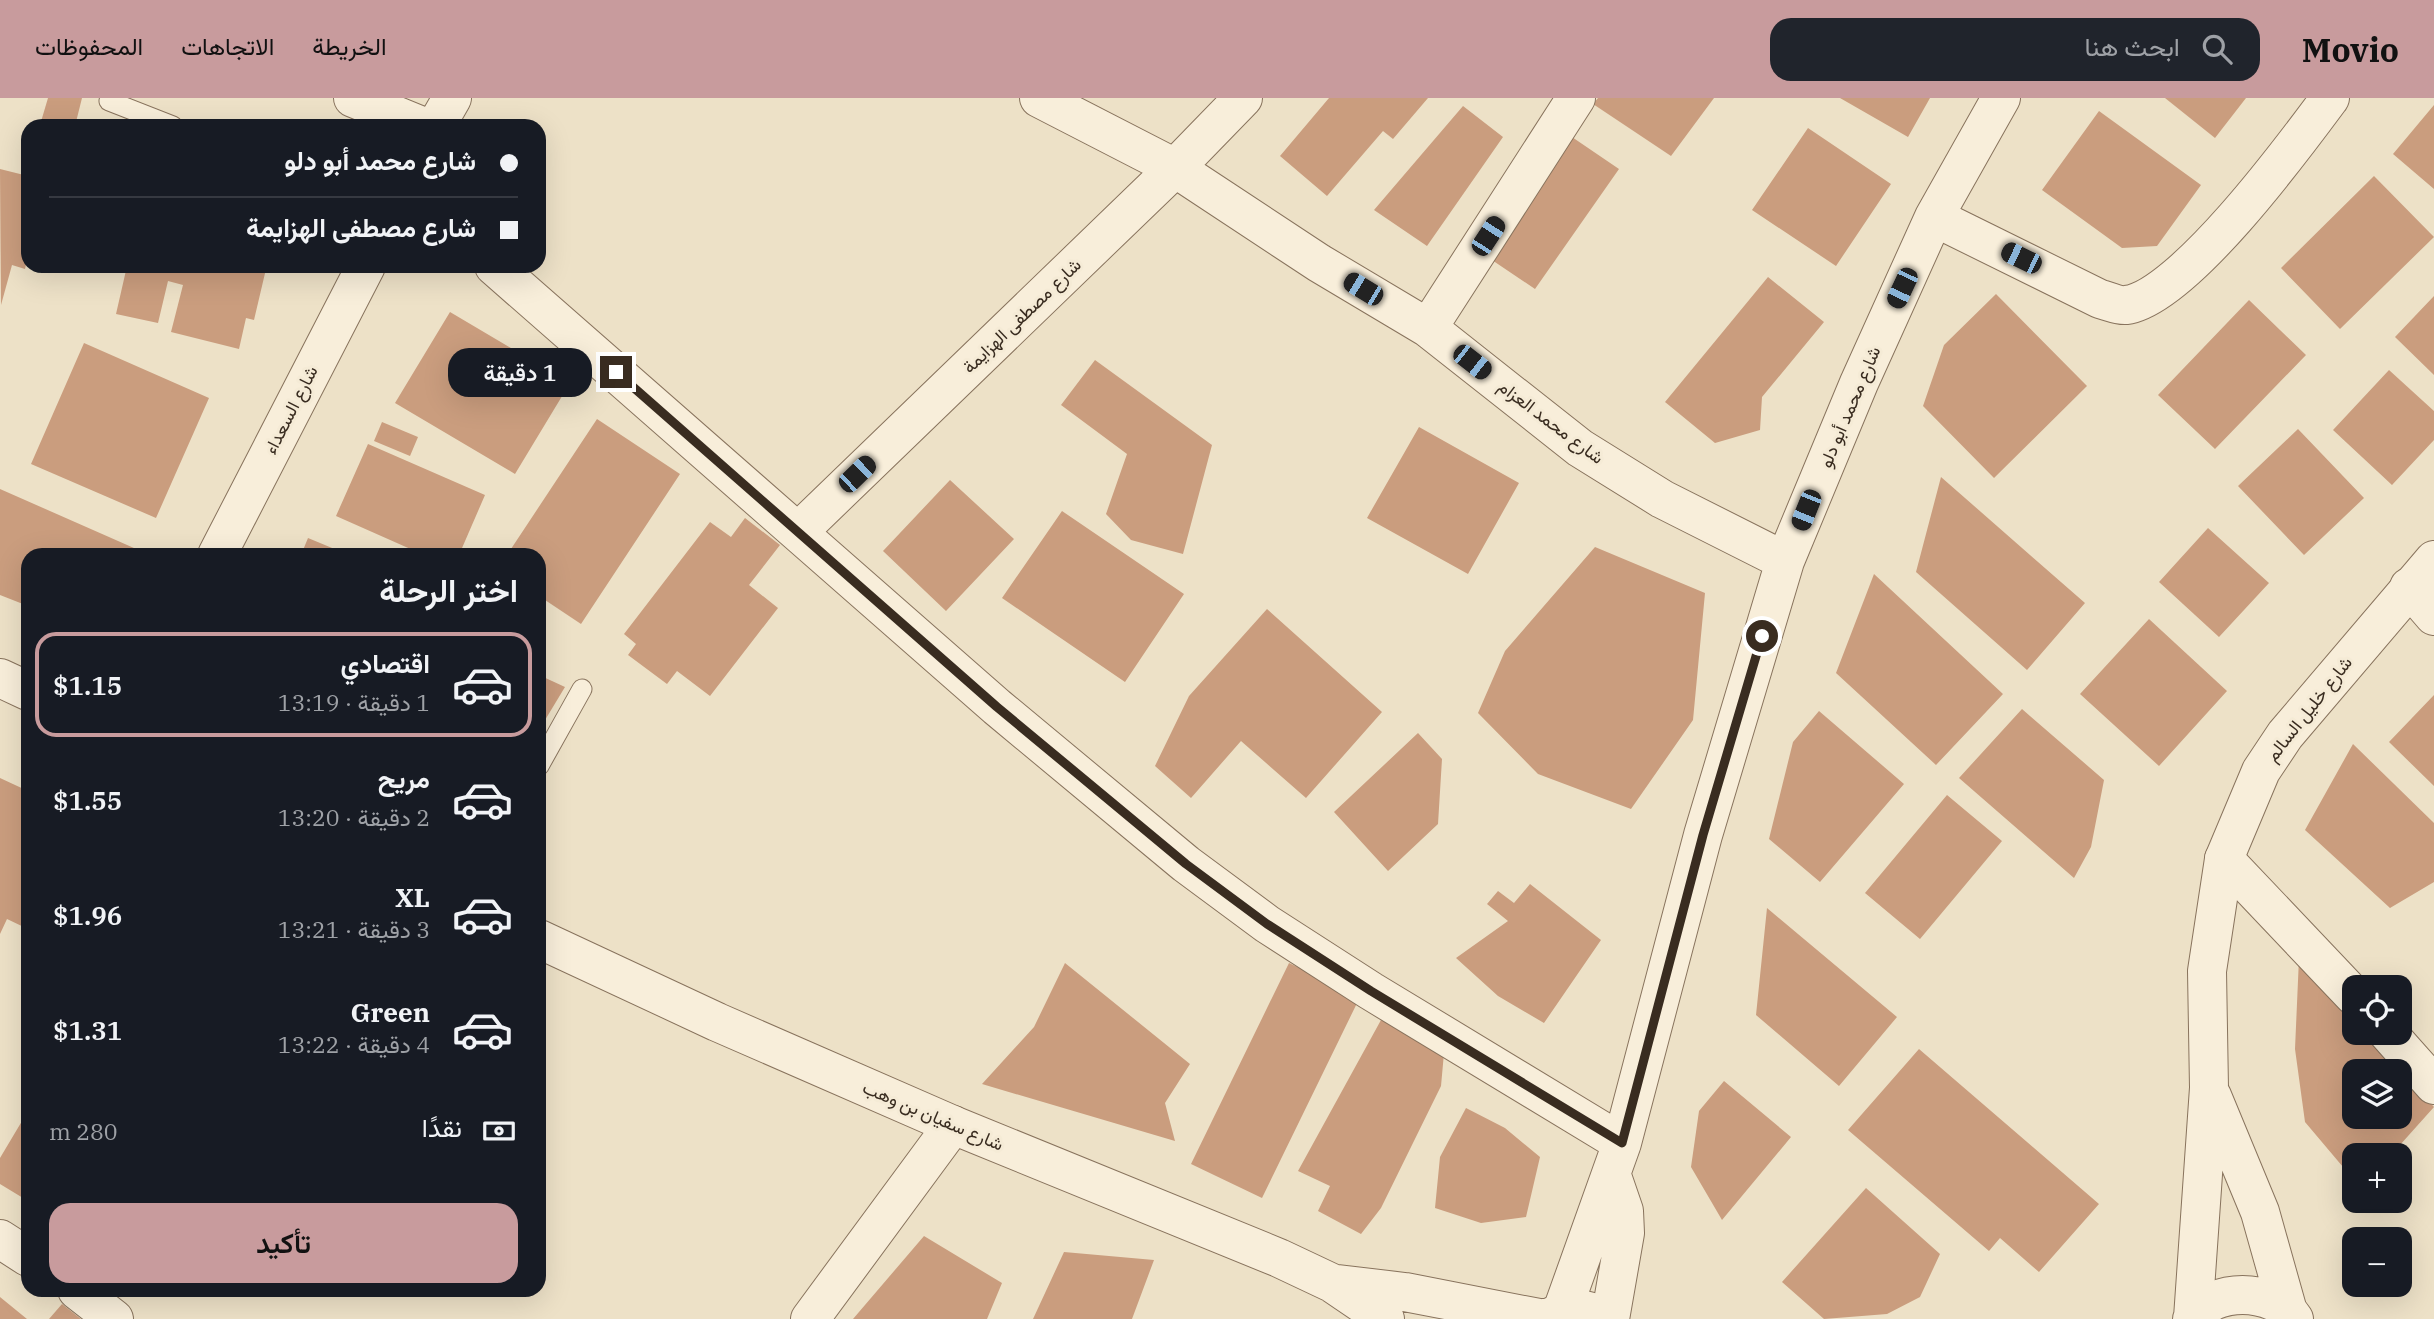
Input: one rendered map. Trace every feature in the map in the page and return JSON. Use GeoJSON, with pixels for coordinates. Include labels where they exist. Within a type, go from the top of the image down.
{"type":"FeatureCollection","features":[{"type":"Feature","properties":{"kind":"street"},"geometry":{"type":"LineString","coordinates":[[353,98],[405,119]]}},
{"type":"Feature","properties":{"kind":"street"},"geometry":{"type":"LineString","coordinates":[[440,119],[452,98]]}},
{"type":"Feature","properties":{"kind":"street","name":"شارع محمد العزام"},"geometry":{"type":"LineString","coordinates":[[1038,98],[1175,168],[1319,263],[1428,328],[1580,448],[1662,499],[1785,561]]}},
{"type":"Feature","properties":{"kind":"street","name":"شارع مصطفى الهزايمة"},"geometry":{"type":"LineString","coordinates":[[798,532],[1175,168],[1243,98]]}},
{"type":"Feature","properties":{"kind":"street"},"geometry":{"type":"LineString","coordinates":[[1428,328],[1576,98]]}},
{"type":"Feature","properties":{"kind":"street","name":"شارع محمد أبو دلو"},"geometry":{"type":"LineString","coordinates":[[1551,1316],[1617,1159],[1703,835],[1785,561],[1859,383],[1934,217],[2001,98]]}},
{"type":"Feature","properties":{"kind":"street"},"geometry":{"type":"LineString","coordinates":[[1934,217],[2100,299],[2126,305],[2144,299],[2189,268],[2299,140],[2330,98]]}},
{"type":"Feature","properties":{"kind":"street","name":"شارع السعداء"},"geometry":{"type":"LineString","coordinates":[[220,548],[362,273]]}},
{"type":"Feature","properties":{"kind":"street"},"geometry":{"type":"LineString","coordinates":[[502,273],[997,707],[1186,864],[1267,924],[1371,991],[1617,1159],[1625,1233],[1608,1319]]}},
{"type":"Feature","properties":{"kind":"street"},"geometry":{"type":"LineString","coordinates":[[2421,573],[2434,616]]}},
{"type":"Feature","properties":{"kind":"street","name":"شارع خليل السالم"},"geometry":{"type":"LineString","coordinates":[[2192,1318],[2209,1088],[2207,971],[2224,859],[2261,771],[2315,697],[2421,573]]}},
{"type":"Feature","properties":{"kind":"street"},"geometry":{"type":"LineString","coordinates":[[0,678],[21,688]]}},
{"type":"Feature","properties":{"kind":"street"},"geometry":{"type":"LineString","coordinates":[[2224,859],[2342,983]]}},
{"type":"Feature","properties":{"kind":"street","name":"شارع سفيان بن وهب"},"geometry":{"type":"LineString","coordinates":[[546,942],[717,1022],[953,1125],[1332,1283],[1385,1319]]}},
{"type":"Feature","properties":{"kind":"street"},"geometry":{"type":"LineString","coordinates":[[2398,1045],[2434,1085]]}},
{"type":"Feature","properties":{"kind":"street","name":"شارع خليل السالم"},"geometry":{"type":"LineString","coordinates":[[2209,1088],[2260,1212],[2291,1314]]}},
{"type":"Feature","properties":{"kind":"street"},"geometry":{"type":"LineString","coordinates":[[810,1319],[953,1125]]}},
{"type":"Feature","properties":{"kind":"street"},"geometry":{"type":"LineString","coordinates":[[0,1239],[21,1252]]}},
{"type":"Feature","properties":{"kind":"street","name":"شارع سفيان بن وهب"},"geometry":{"type":"LineString","coordinates":[[1332,1283],[1551,1316],[1579,1308],[1596,1312],[1608,1319]]}},
{"type":"Feature","properties":{"kind":"street"},"geometry":{"type":"LineString","coordinates":[[2192,1318],[2212,1302],[2252,1295],[2291,1314]]}},
{"type":"Feature","properties":{"kind":"street"},"geometry":{"type":"LineString","coordinates":[[86,1297],[114,1319]]}},
{"type":"Feature","properties":{"kind":"lane"},"geometry":{"type":"LineString","coordinates":[[109,101],[155,119]]}},
{"type":"Feature","properties":{"kind":"lane"},"geometry":{"type":"LineString","coordinates":[[546,753],[582,689]]}},
{"type":"Feature","properties":{"kind":"building"},"geometry":{"type":"Polygon","coordinates":[[[48,98],[82,98],[77,119],[42,119],[48,98]]]}},
{"type":"Feature","properties":{"kind":"building"},"geometry":{"type":"Polygon","coordinates":[[[1329,98],[1428,98],[1393,139],[1383,131],[1327,196],[1280,156],[1329,98]]]}},
{"type":"Feature","properties":{"kind":"building"},"geometry":{"type":"Polygon","coordinates":[[[1598,98],[1714,98],[1671,156],[1593,104],[1598,98]]]}},
{"type":"Feature","properties":{"kind":"building"},"geometry":{"type":"Polygon","coordinates":[[[1840,98],[1930,98],[1908,137],[1840,98]]]}},
{"type":"Feature","properties":{"kind":"building"},"geometry":{"type":"Polygon","coordinates":[[[2165,98],[2246,98],[2215,138],[2165,98]]]}},
{"type":"Feature","properties":{"kind":"building"},"geometry":{"type":"Polygon","coordinates":[[[2434,105],[2434,189],[2393,154],[2434,105]]]}},
{"type":"Feature","properties":{"kind":"building"},"geometry":{"type":"Polygon","coordinates":[[[1463,106],[1503,137],[1427,246],[1374,210],[1463,106]]]}},
{"type":"Feature","properties":{"kind":"building"},"geometry":{"type":"Polygon","coordinates":[[[2099,111],[2201,185],[2157,246],[2122,248],[2042,190],[2099,111]]]}},
{"type":"Feature","properties":{"kind":"building"},"geometry":{"type":"Polygon","coordinates":[[[1808,128],[1891,184],[1836,266],[1752,210],[1808,128]]]}},
{"type":"Feature","properties":{"kind":"building"},"geometry":{"type":"Polygon","coordinates":[[[1569,135],[1619,169],[1535,289],[1486,256],[1569,135]]]}},
{"type":"Feature","properties":{"kind":"building"},"geometry":{"type":"Polygon","coordinates":[[[0,169],[21,174],[21,268],[12,265],[1,305],[0,169]]]}},
{"type":"Feature","properties":{"kind":"building"},"geometry":{"type":"Polygon","coordinates":[[[2374,176],[2434,237],[2340,329],[2281,268],[2374,176]]]}},
{"type":"Feature","properties":{"kind":"building"},"geometry":{"type":"Polygon","coordinates":[[[125,273],[265,273],[254,320],[246,318],[239,349],[171,332],[183,285],[168,281],[158,323],[116,314],[125,273]]]}},
{"type":"Feature","properties":{"kind":"building"},"geometry":{"type":"Polygon","coordinates":[[[1768,277],[1824,322],[1762,397],[1760,430],[1715,443],[1665,402],[1768,277]]]}},
{"type":"Feature","properties":{"kind":"building"},"geometry":{"type":"Polygon","coordinates":[[[1996,294],[2087,386],[1994,478],[1923,406],[1944,345],[1996,294]]]}},
{"type":"Feature","properties":{"kind":"building"},"geometry":{"type":"Polygon","coordinates":[[[2434,296],[2434,375],[2395,337],[2434,296]]]}},
{"type":"Feature","properties":{"kind":"building"},"geometry":{"type":"Polygon","coordinates":[[[2249,300],[2306,355],[2215,449],[2158,395],[2249,300]]]}},
{"type":"Feature","properties":{"kind":"building"},"geometry":{"type":"Polygon","coordinates":[[[450,312],[570,383],[515,474],[395,403],[450,312]]]}},
{"type":"Feature","properties":{"kind":"building"},"geometry":{"type":"Polygon","coordinates":[[[84,343],[209,398],[156,518],[31,464],[84,343]]]}},
{"type":"Feature","properties":{"kind":"building"},"geometry":{"type":"Polygon","coordinates":[[[1095,360],[1212,445],[1183,554],[1131,540],[1106,514],[1127,454],[1061,405],[1095,360]]]}},
{"type":"Feature","properties":{"kind":"building"},"geometry":{"type":"Polygon","coordinates":[[[2389,370],[2434,411],[2434,440],[2392,485],[2333,430],[2389,370]]]}},
{"type":"Feature","properties":{"kind":"building"},"geometry":{"type":"Polygon","coordinates":[[[597,419],[680,474],[581,624],[546,601],[546,548],[512,548],[597,419]]]}},
{"type":"Feature","properties":{"kind":"building"},"geometry":{"type":"Polygon","coordinates":[[[382,422],[418,437],[410,456],[374,441],[382,422]]]}},
{"type":"Feature","properties":{"kind":"building"},"geometry":{"type":"Polygon","coordinates":[[[1419,427],[1519,483],[1468,574],[1367,518],[1419,427]]]}},
{"type":"Feature","properties":{"kind":"building"},"geometry":{"type":"Polygon","coordinates":[[[2298,429],[2364,498],[2304,555],[2238,486],[2298,429]]]}},
{"type":"Feature","properties":{"kind":"building"},"geometry":{"type":"Polygon","coordinates":[[[368,444],[485,495],[462,548],[408,548],[336,516],[368,444]]]}},
{"type":"Feature","properties":{"kind":"building"},"geometry":{"type":"Polygon","coordinates":[[[1941,477],[2085,603],[2027,670],[1916,572],[1941,477]]]}},
{"type":"Feature","properties":{"kind":"building"},"geometry":{"type":"Polygon","coordinates":[[[950,480],[1014,539],[946,611],[883,551],[950,480]]]}},
{"type":"Feature","properties":{"kind":"building"},"geometry":{"type":"Polygon","coordinates":[[[0,489],[134,548],[21,548],[21,603],[0,595],[0,489]]]}},
{"type":"Feature","properties":{"kind":"building"},"geometry":{"type":"Polygon","coordinates":[[[1062,511],[1184,594],[1125,682],[1002,598],[1062,511]]]}},
{"type":"Feature","properties":{"kind":"building"},"geometry":{"type":"Polygon","coordinates":[[[745,518],[780,545],[749,585],[778,608],[710,696],[677,671],[667,684],[628,655],[636,644],[624,634],[710,522],[731,537],[745,518]]]}},
{"type":"Feature","properties":{"kind":"building"},"geometry":{"type":"Polygon","coordinates":[[[2208,528],[2269,583],[2219,637],[2159,582],[2208,528]]]}},
{"type":"Feature","properties":{"kind":"building"},"geometry":{"type":"Polygon","coordinates":[[[308,538],[332,548],[304,548],[308,538]]]}},
{"type":"Feature","properties":{"kind":"building"},"geometry":{"type":"Polygon","coordinates":[[[1595,547],[1705,593],[1693,720],[1631,809],[1538,774],[1478,713],[1505,651],[1595,547]]]}},
{"type":"Feature","properties":{"kind":"building"},"geometry":{"type":"Polygon","coordinates":[[[1874,574],[2003,694],[1936,765],[1836,673],[1874,574]]]}},
{"type":"Feature","properties":{"kind":"building"},"geometry":{"type":"Polygon","coordinates":[[[1267,609],[1382,712],[1306,798],[1241,741],[1191,798],[1155,766],[1189,696],[1267,609]]]}},
{"type":"Feature","properties":{"kind":"building"},"geometry":{"type":"Polygon","coordinates":[[[2149,619],[2227,691],[2159,766],[2080,694],[2149,619]]]}},
{"type":"Feature","properties":{"kind":"building"},"geometry":{"type":"Polygon","coordinates":[[[546,678],[565,687],[546,718],[546,678]]]}},
{"type":"Feature","properties":{"kind":"building"},"geometry":{"type":"Polygon","coordinates":[[[2434,695],[2434,786],[2389,742],[2434,695]]]}},
{"type":"Feature","properties":{"kind":"building"},"geometry":{"type":"Polygon","coordinates":[[[2022,709],[2104,780],[2091,847],[2074,878],[1959,778],[2022,709]]]}},
{"type":"Feature","properties":{"kind":"building"},"geometry":{"type":"Polygon","coordinates":[[[1819,711],[1904,784],[1820,882],[1769,839],[1793,742],[1819,711]]]}},
{"type":"Feature","properties":{"kind":"building"},"geometry":{"type":"Polygon","coordinates":[[[1418,733],[1442,759],[1438,824],[1388,871],[1334,812],[1418,733]]]}},
{"type":"Feature","properties":{"kind":"building"},"geometry":{"type":"Polygon","coordinates":[[[2353,744],[2434,823],[2434,882],[2390,908],[2305,830],[2353,744]]]}},
{"type":"Feature","properties":{"kind":"building"},"geometry":{"type":"Polygon","coordinates":[[[0,778],[21,788],[21,926],[7,919],[0,934],[0,778]]]}},
{"type":"Feature","properties":{"kind":"building"},"geometry":{"type":"Polygon","coordinates":[[[1947,795],[2002,841],[1920,939],[1865,893],[1947,795]]]}},
{"type":"Feature","properties":{"kind":"building"},"geometry":{"type":"Polygon","coordinates":[[[1530,884],[1601,940],[1544,1023],[1498,996],[1456,958],[1508,921],[1487,904],[1498,891],[1514,903],[1530,884]]]}},
{"type":"Feature","properties":{"kind":"building"},"geometry":{"type":"Polygon","coordinates":[[[1767,908],[1897,1017],[1839,1086],[1756,1015],[1767,908]]]}},
{"type":"Feature","properties":{"kind":"building"},"geometry":{"type":"Polygon","coordinates":[[[2299,958],[2342,1006],[2342,1045],[2378,1045],[2390,1059],[2342,1059],[2342,1129],[2412,1129],[2412,1083],[2434,1107],[2402,1143],[2342,1143],[2342,1166],[2305,1122],[2295,1049],[2299,958]]]}},
{"type":"Feature","properties":{"kind":"building"},"geometry":{"type":"Polygon","coordinates":[[[1065,963],[1190,1064],[1165,1103],[1175,1141],[982,1084],[1034,1027],[1065,963]]]}},
{"type":"Feature","properties":{"kind":"building"},"geometry":{"type":"Polygon","coordinates":[[[1289,963],[1360,997],[1262,1198],[1191,1164],[1289,963]]]}},
{"type":"Feature","properties":{"kind":"building"},"geometry":{"type":"Polygon","coordinates":[[[1381,1020],[1444,1053],[1441,1086],[1381,1208],[1361,1234],[1318,1211],[1330,1186],[1298,1171],[1381,1020]]]}},
{"type":"Feature","properties":{"kind":"building"},"geometry":{"type":"Polygon","coordinates":[[[1919,1049],[2099,1204],[2039,1272],[2000,1238],[1989,1251],[1848,1130],[1919,1049]]]}},
{"type":"Feature","properties":{"kind":"building"},"geometry":{"type":"Polygon","coordinates":[[[1724,1081],[1791,1137],[1722,1220],[1691,1167],[1699,1111],[1724,1081]]]}},
{"type":"Feature","properties":{"kind":"building"},"geometry":{"type":"Polygon","coordinates":[[[1466,1108],[1505,1128],[1540,1157],[1526,1217],[1481,1223],[1435,1208],[1440,1157],[1466,1108]]]}},
{"type":"Feature","properties":{"kind":"building"},"geometry":{"type":"Polygon","coordinates":[[[21,1123],[21,1197],[0,1184],[0,1158],[21,1123]]]}},
{"type":"Feature","properties":{"kind":"building"},"geometry":{"type":"Polygon","coordinates":[[[1866,1188],[1940,1254],[1920,1297],[1887,1314],[1824,1319],[1782,1282],[1866,1188]]]}},
{"type":"Feature","properties":{"kind":"building"},"geometry":{"type":"Polygon","coordinates":[[[924,1236],[1002,1283],[987,1319],[853,1319],[924,1236]]]}},
{"type":"Feature","properties":{"kind":"building"},"geometry":{"type":"Polygon","coordinates":[[[1064,1252],[1154,1260],[1132,1319],[1033,1319],[1064,1252]]]}},
{"type":"Feature","properties":{"kind":"building"},"geometry":{"type":"Polygon","coordinates":[[[0,1297],[27,1319],[0,1319],[0,1297]]]}},
{"type":"Feature","properties":{"kind":"building"},"geometry":{"type":"Polygon","coordinates":[[[62,1304],[81,1319],[49,1319],[62,1304]]]}},
{"type":"Feature","properties":{"kind":"route"},"geometry":{"type":"LineString","coordinates":[[616,372],[997,707],[1186,864],[1267,924],[1371,991],[1622,1143],[1703,835],[1762,636]]}}]}
